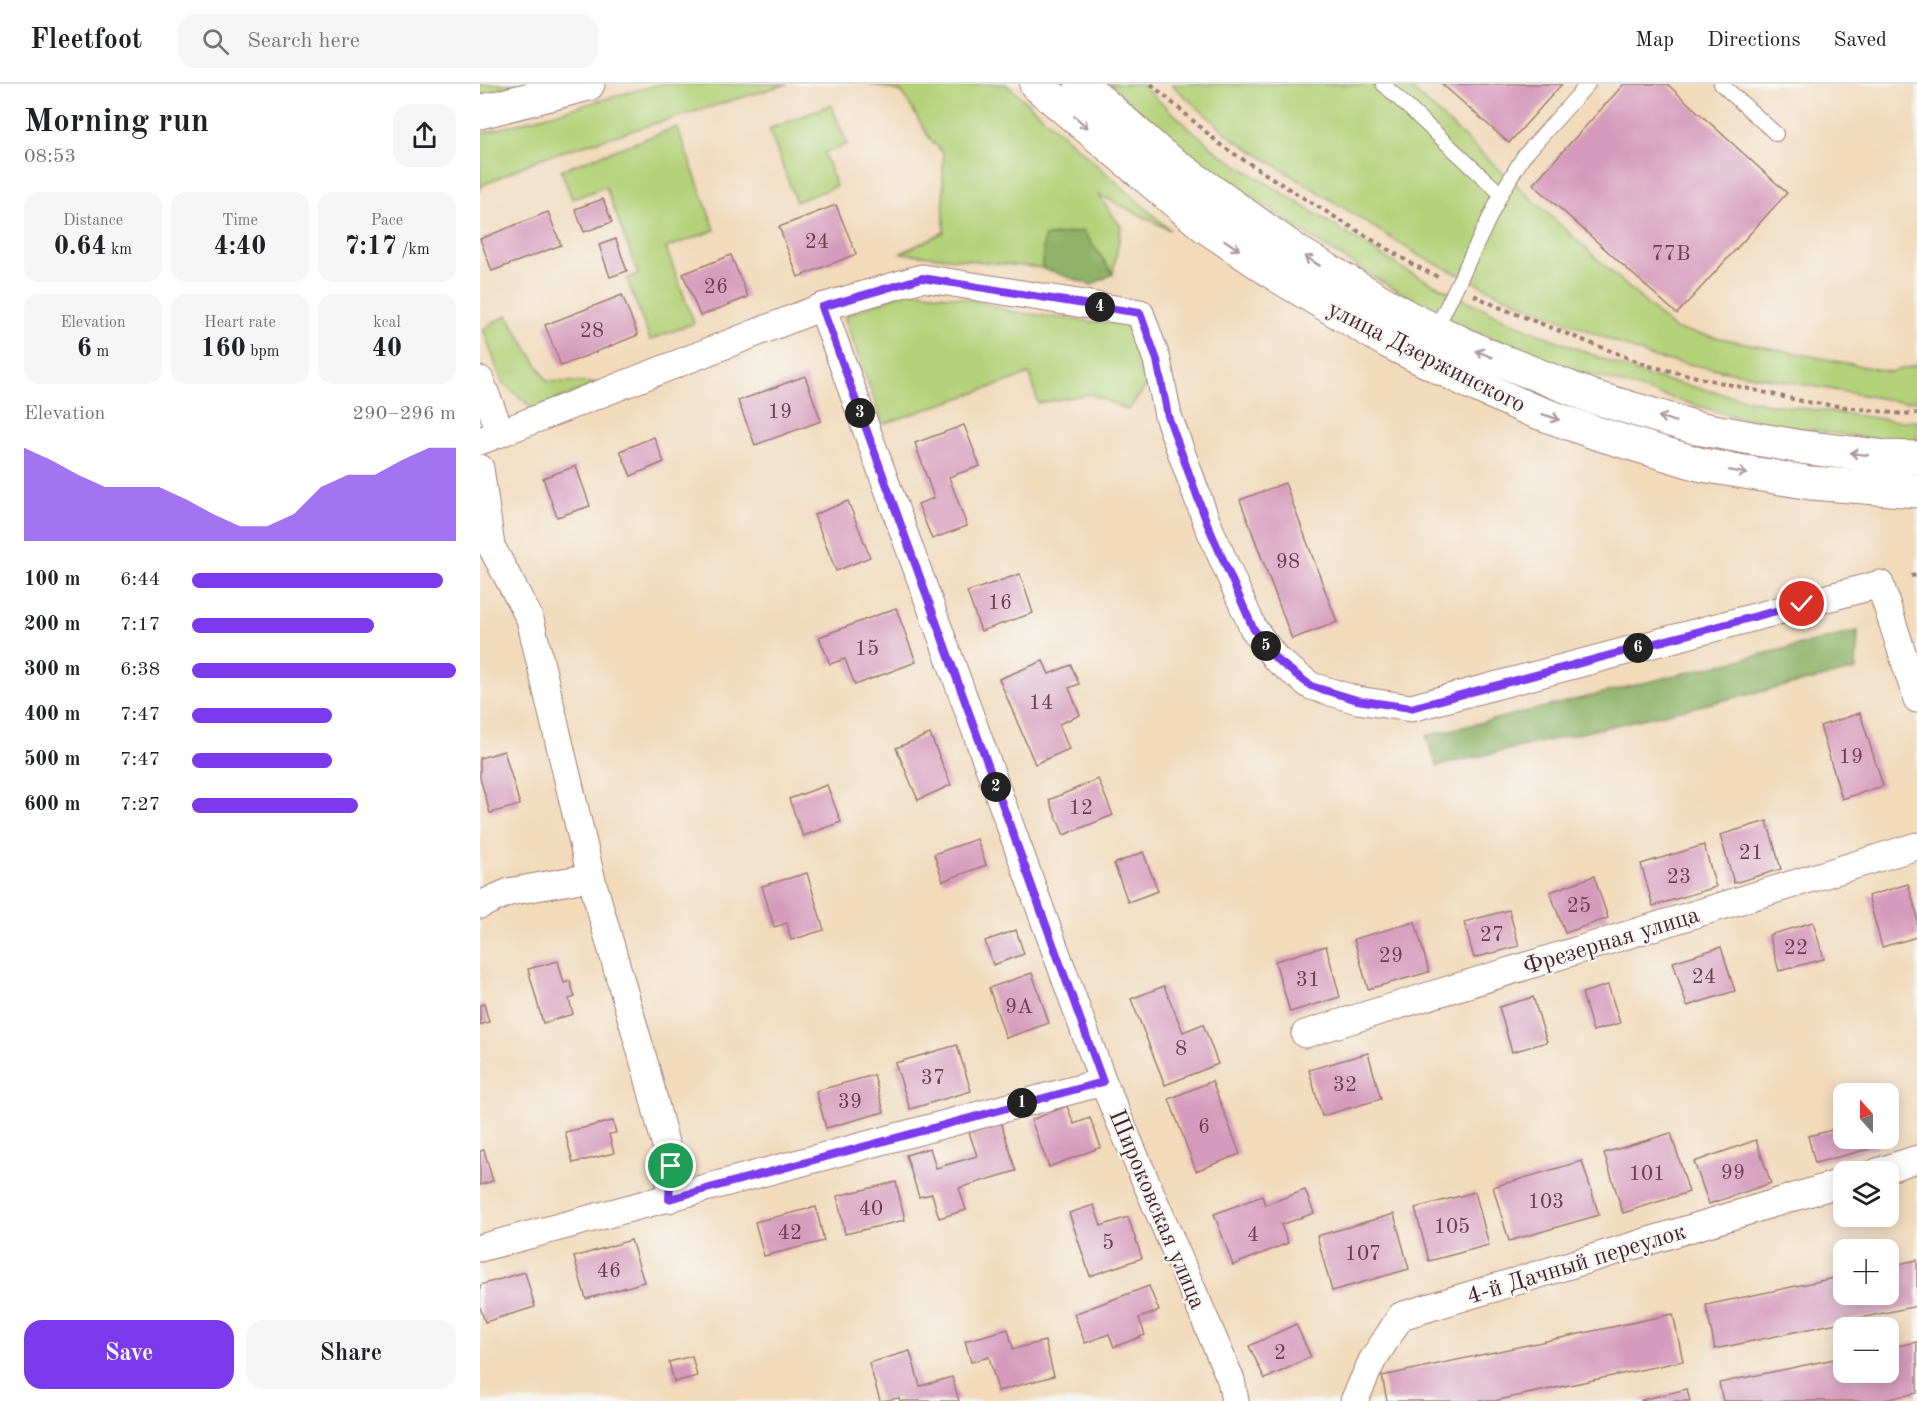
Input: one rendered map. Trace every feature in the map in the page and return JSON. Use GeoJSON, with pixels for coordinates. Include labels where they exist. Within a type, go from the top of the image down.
{"type":"FeatureCollection","features":[{"type":"Feature","properties":{"kind":"main road"},"geometry":{"type":"LineString","coordinates":[[480,112],[588,84]]}},
{"type":"Feature","properties":{"kind":"main road","name":"улица Дзержинского"},"geometry":{"type":"LineString","coordinates":[[1036,84],[1205,226],[1280,277],[1387,340],[1467,381],[1540,413],[1596,433],[1702,465],[1810,483],[1917,490]]}},
{"type":"Feature","properties":{"kind":"main road","name":"улица Дзержинского"},"geometry":{"type":"LineString","coordinates":[[1081,84],[1161,155],[1297,252],[1409,318],[1482,353],[1593,397],[1697,428],[1801,447],[1885,457],[1917,458]]}},
{"type":"Feature","properties":{"kind":"street"},"geometry":{"type":"LineString","coordinates":[[480,380],[490,437],[822,307],[922,278],[1140,313],[1157,360],[1168,416],[1203,512],[1253,628],[1276,659],[1311,686],[1357,700],[1411,708],[1880,584],[1917,699]]}},
{"type":"Feature","properties":{"kind":"street","name":"Широковская улица"},"geometry":{"type":"LineString","coordinates":[[822,307],[1103,1082],[1231,1380],[1235,1401]]}},
{"type":"Feature","properties":{"kind":"street"},"geometry":{"type":"LineString","coordinates":[[480,468],[491,546],[530,619],[591,877],[671,1166],[669,1199]]}},
{"type":"Feature","properties":{"kind":"street","name":"Фрезерная улица"},"geometry":{"type":"LineString","coordinates":[[1305,1034],[1917,846]]}},
{"type":"Feature","properties":{"kind":"street"},"geometry":{"type":"LineString","coordinates":[[480,905],[509,892],[591,877]]}},
{"type":"Feature","properties":{"kind":"street"},"geometry":{"type":"LineString","coordinates":[[480,1248],[1103,1082]]}},
{"type":"Feature","properties":{"kind":"street"},"geometry":{"type":"LineString","coordinates":[[1899,1165],[1917,1159]]}},
{"type":"Feature","properties":{"kind":"street","name":"4-й Дачный переулок"},"geometry":{"type":"LineString","coordinates":[[1354,1401],[1372,1361],[1401,1316],[1833,1185]]}},
{"type":"Feature","properties":{"kind":"lane"},"geometry":{"type":"LineString","coordinates":[[1383,84],[1501,194]]}},
{"type":"Feature","properties":{"kind":"lane"},"geometry":{"type":"LineString","coordinates":[[1435,331],[1501,194],[1523,157],[1588,84]]}},
{"type":"Feature","properties":{"kind":"lane"},"geometry":{"type":"LineString","coordinates":[[1722,84],[1776,134]]}},
{"type":"Feature","properties":{"kind":"path"},"geometry":{"type":"LineString","coordinates":[[1151,84],[1222,146],[1412,264],[1496,306],[1649,366],[1806,402],[1902,414],[1917,413]]}},
{"type":"Feature","properties":{"kind":"path"},"geometry":{"type":"LineString","coordinates":[[1911,576],[1917,575]]}},
{"type":"Feature","properties":{"kind":"green space"},"geometry":{"type":"Polygon","coordinates":[[[480,84],[523,84],[480,96],[480,84]]]}},
{"type":"Feature","properties":{"kind":"green space"},"geometry":{"type":"Polygon","coordinates":[[[659,84],[787,84],[541,158],[481,186],[480,191],[480,134],[659,84]]]}},
{"type":"Feature","properties":{"kind":"green space"},"geometry":{"type":"Polygon","coordinates":[[[870,84],[1006,84],[1170,230],[1098,194],[1121,227],[1113,274],[1083,231],[1044,237],[1042,268],[901,253],[944,232],[943,153],[930,139],[902,92],[870,84]]]}},
{"type":"Feature","properties":{"kind":"green space"},"geometry":{"type":"Polygon","coordinates":[[[1108,84],[1140,84],[1217,152],[1405,270],[1517,325],[1646,376],[1763,403],[1897,421],[1917,421],[1917,441],[1891,441],[1753,422],[1562,366],[1463,327],[1377,279],[1309,236],[1198,160],[1108,84]]]}},
{"type":"Feature","properties":{"kind":"green space"},"geometry":{"type":"Polygon","coordinates":[[[1171,84],[1406,84],[1674,329],[1891,372],[1917,365],[1917,400],[1902,402],[1654,358],[1499,294],[1420,256],[1232,138],[1171,84]]]}},
{"type":"Feature","properties":{"kind":"green space"},"geometry":{"type":"Polygon","coordinates":[[[831,105],[847,144],[824,153],[836,186],[796,202],[769,129],[831,105]]]}},
{"type":"Feature","properties":{"kind":"green space"},"geometry":{"type":"Polygon","coordinates":[[[677,127],[715,230],[666,248],[694,323],[650,340],[627,279],[638,274],[606,187],[572,199],[561,170],[677,127]]]}},
{"type":"Feature","properties":{"kind":"green space"},"geometry":{"type":"Polygon","coordinates":[[[1083,231],[1113,274],[1091,285],[1042,268],[1044,237],[1083,231]]]}},
{"type":"Feature","properties":{"kind":"green space"},"geometry":{"type":"Polygon","coordinates":[[[909,291],[964,298],[1013,312],[1093,322],[1127,323],[1146,387],[1128,410],[1091,394],[1038,403],[1030,374],[883,424],[844,316],[909,291]]]}},
{"type":"Feature","properties":{"kind":"green space"},"geometry":{"type":"Polygon","coordinates":[[[507,315],[547,381],[599,383],[533,409],[502,382],[483,329],[507,315]]]}},
{"type":"Feature","properties":{"kind":"green space"},"geometry":{"type":"Polygon","coordinates":[[[1858,631],[1856,670],[1437,766],[1426,736],[1858,631]]]}},
{"type":"Feature","properties":{"kind":"building"},"geometry":{"type":"Polygon","coordinates":[[[1442,84],[1562,84],[1509,143],[1442,84]]]}},
{"type":"Feature","properties":{"kind":"building"},"geometry":{"type":"Polygon","coordinates":[[[1624,84],[1667,84],[1787,193],[1677,314],[1533,184],[1624,84]]]}},
{"type":"Feature","properties":{"kind":"building"},"geometry":{"type":"Polygon","coordinates":[[[603,199],[612,222],[584,232],[575,209],[603,199]]]}},
{"type":"Feature","properties":{"kind":"building"},"geometry":{"type":"Polygon","coordinates":[[[836,205],[856,254],[798,277],[779,227],[836,205]]]}},
{"type":"Feature","properties":{"kind":"building"},"geometry":{"type":"Polygon","coordinates":[[[548,212],[561,245],[492,271],[480,239],[548,212]]]}},
{"type":"Feature","properties":{"kind":"building"},"geometry":{"type":"Polygon","coordinates":[[[616,239],[627,271],[610,277],[599,245],[616,239]]]}},
{"type":"Feature","properties":{"kind":"building"},"geometry":{"type":"Polygon","coordinates":[[[731,255],[748,297],[700,316],[683,274],[731,255]]]}},
{"type":"Feature","properties":{"kind":"building"},"geometry":{"type":"Polygon","coordinates":[[[622,295],[638,335],[561,366],[545,325],[622,295]]]}},
{"type":"Feature","properties":{"kind":"building"},"geometry":{"type":"Polygon","coordinates":[[[805,376],[821,421],[755,445],[738,401],[805,376]]]}},
{"type":"Feature","properties":{"kind":"building"},"geometry":{"type":"Polygon","coordinates":[[[964,425],[980,466],[949,477],[967,526],[932,539],[918,504],[934,498],[915,443],[964,425]]]}},
{"type":"Feature","properties":{"kind":"building"},"geometry":{"type":"Polygon","coordinates":[[[654,437],[664,462],[631,476],[620,451],[654,437]]]}},
{"type":"Feature","properties":{"kind":"building"},"geometry":{"type":"Polygon","coordinates":[[[576,466],[590,506],[557,517],[543,478],[576,466]]]}},
{"type":"Feature","properties":{"kind":"building"},"geometry":{"type":"Polygon","coordinates":[[[1285,483],[1337,622],[1292,639],[1240,500],[1285,483]]]}},
{"type":"Feature","properties":{"kind":"building"},"geometry":{"type":"Polygon","coordinates":[[[848,501],[870,557],[836,571],[814,515],[848,501]]]}},
{"type":"Feature","properties":{"kind":"building"},"geometry":{"type":"Polygon","coordinates":[[[1020,574],[1033,613],[981,631],[967,592],[1020,574]]]}},
{"type":"Feature","properties":{"kind":"building"},"geometry":{"type":"Polygon","coordinates":[[[896,608],[916,662],[855,685],[845,659],[830,664],[819,637],[896,608]]]}},
{"type":"Feature","properties":{"kind":"building"},"geometry":{"type":"Polygon","coordinates":[[[1043,661],[1049,674],[1071,665],[1079,684],[1069,688],[1080,715],[1059,724],[1069,749],[1035,764],[999,679],[1043,661]]]}},
{"type":"Feature","properties":{"kind":"building"},"geometry":{"type":"Polygon","coordinates":[[[1860,713],[1883,786],[1842,799],[1820,726],[1860,713]]]}},
{"type":"Feature","properties":{"kind":"building"},"geometry":{"type":"Polygon","coordinates":[[[930,734],[951,785],[918,800],[896,748],[930,734]]]}},
{"type":"Feature","properties":{"kind":"building"},"geometry":{"type":"Polygon","coordinates":[[[504,751],[520,805],[490,813],[480,778],[480,758],[504,751]]]}},
{"type":"Feature","properties":{"kind":"building"},"geometry":{"type":"Polygon","coordinates":[[[1098,779],[1113,815],[1064,835],[1049,800],[1098,779]]]}},
{"type":"Feature","properties":{"kind":"building"},"geometry":{"type":"Polygon","coordinates":[[[827,785],[841,822],[803,836],[789,799],[827,785]]]}},
{"type":"Feature","properties":{"kind":"building"},"geometry":{"type":"Polygon","coordinates":[[[1767,821],[1781,869],[1734,883],[1720,835],[1767,821]]]}},
{"type":"Feature","properties":{"kind":"building"},"geometry":{"type":"Polygon","coordinates":[[[977,839],[986,865],[943,881],[934,854],[977,839]]]}},
{"type":"Feature","properties":{"kind":"building"},"geometry":{"type":"Polygon","coordinates":[[[1704,845],[1716,887],[1653,906],[1641,864],[1704,845]]]}},
{"type":"Feature","properties":{"kind":"building"},"geometry":{"type":"Polygon","coordinates":[[[1143,852],[1158,891],[1128,902],[1114,864],[1143,852]]]}},
{"type":"Feature","properties":{"kind":"building"},"geometry":{"type":"Polygon","coordinates":[[[807,873],[824,930],[791,940],[787,923],[774,927],[762,886],[807,873]]]}},
{"type":"Feature","properties":{"kind":"building"},"geometry":{"type":"Polygon","coordinates":[[[1594,876],[1608,918],[1565,933],[1550,892],[1594,876]]]}},
{"type":"Feature","properties":{"kind":"building"},"geometry":{"type":"Polygon","coordinates":[[[1908,884],[1917,914],[1917,937],[1882,947],[1868,896],[1908,884]]]}},
{"type":"Feature","properties":{"kind":"building"},"geometry":{"type":"Polygon","coordinates":[[[1509,910],[1519,946],[1474,958],[1464,922],[1509,910]]]}},
{"type":"Feature","properties":{"kind":"building"},"geometry":{"type":"Polygon","coordinates":[[[1415,922],[1429,972],[1368,989],[1354,939],[1415,922]]]}},
{"type":"Feature","properties":{"kind":"building"},"geometry":{"type":"Polygon","coordinates":[[[1813,922],[1824,959],[1779,971],[1769,935],[1813,922]]]}},
{"type":"Feature","properties":{"kind":"building"},"geometry":{"type":"Polygon","coordinates":[[[1016,930],[1024,954],[993,965],[985,941],[1016,930]]]}},
{"type":"Feature","properties":{"kind":"building"},"geometry":{"type":"Polygon","coordinates":[[[1326,946],[1340,997],[1290,1012],[1275,961],[1326,946]]]}},
{"type":"Feature","properties":{"kind":"building"},"geometry":{"type":"Polygon","coordinates":[[[1721,947],[1735,991],[1687,1006],[1673,962],[1721,947]]]}},
{"type":"Feature","properties":{"kind":"building"},"geometry":{"type":"Polygon","coordinates":[[[558,961],[564,983],[570,981],[575,997],[569,999],[573,1014],[543,1023],[528,969],[558,961]]]}},
{"type":"Feature","properties":{"kind":"building"},"geometry":{"type":"Polygon","coordinates":[[[1032,973],[1049,1023],[1006,1038],[989,988],[1032,973]]]}},
{"type":"Feature","properties":{"kind":"building"},"geometry":{"type":"Polygon","coordinates":[[[1608,985],[1620,1023],[1593,1031],[1582,993],[1608,985]]]}},
{"type":"Feature","properties":{"kind":"building"},"geometry":{"type":"Polygon","coordinates":[[[1164,986],[1183,1032],[1203,1024],[1218,1064],[1165,1085],[1131,999],[1164,986]]]}},
{"type":"Feature","properties":{"kind":"building"},"geometry":{"type":"Polygon","coordinates":[[[1533,997],[1547,1042],[1512,1052],[1499,1007],[1533,997]]]}},
{"type":"Feature","properties":{"kind":"building"},"geometry":{"type":"Polygon","coordinates":[[[484,1004],[489,1022],[480,1025],[480,1005],[484,1004]]]}},
{"type":"Feature","properties":{"kind":"building"},"geometry":{"type":"Polygon","coordinates":[[[957,1045],[971,1091],[910,1109],[895,1063],[957,1045]]]}},
{"type":"Feature","properties":{"kind":"building"},"geometry":{"type":"Polygon","coordinates":[[[1368,1053],[1381,1099],[1322,1116],[1309,1070],[1368,1053]]]}},
{"type":"Feature","properties":{"kind":"building"},"geometry":{"type":"Polygon","coordinates":[[[874,1075],[884,1112],[826,1128],[816,1091],[874,1075]]]}},
{"type":"Feature","properties":{"kind":"building"},"geometry":{"type":"Polygon","coordinates":[[[1212,1081],[1240,1154],[1196,1171],[1169,1099],[1212,1081]]]}},
{"type":"Feature","properties":{"kind":"building"},"geometry":{"type":"Polygon","coordinates":[[[1067,1106],[1074,1124],[1090,1118],[1101,1147],[1049,1167],[1031,1120],[1067,1106]]]}},
{"type":"Feature","properties":{"kind":"building"},"geometry":{"type":"Polygon","coordinates":[[[613,1121],[616,1133],[609,1134],[614,1153],[573,1163],[565,1132],[613,1121]]]}},
{"type":"Feature","properties":{"kind":"building"},"geometry":{"type":"Polygon","coordinates":[[[1001,1122],[1016,1171],[959,1188],[966,1210],[939,1218],[932,1194],[919,1197],[906,1155],[930,1148],[936,1168],[977,1156],[969,1132],[1001,1122]]]}},
{"type":"Feature","properties":{"kind":"building"},"geometry":{"type":"Polygon","coordinates":[[[1833,1130],[1833,1149],[1869,1149],[1815,1163],[1808,1136],[1833,1130]]]}},
{"type":"Feature","properties":{"kind":"building"},"geometry":{"type":"Polygon","coordinates":[[[1671,1133],[1689,1192],[1623,1213],[1604,1153],[1671,1133]]]}},
{"type":"Feature","properties":{"kind":"building"},"geometry":{"type":"Polygon","coordinates":[[[1756,1140],[1771,1183],[1709,1204],[1694,1162],[1756,1140]]]}},
{"type":"Feature","properties":{"kind":"building"},"geometry":{"type":"Polygon","coordinates":[[[484,1150],[493,1181],[480,1185],[480,1151],[484,1150]]]}},
{"type":"Feature","properties":{"kind":"building"},"geometry":{"type":"Polygon","coordinates":[[[1582,1161],[1599,1215],[1509,1241],[1493,1187],[1582,1161]]]}},
{"type":"Feature","properties":{"kind":"building"},"geometry":{"type":"Polygon","coordinates":[[[896,1182],[905,1220],[845,1234],[837,1196],[896,1182]]]}},
{"type":"Feature","properties":{"kind":"building"},"geometry":{"type":"Polygon","coordinates":[[[1305,1190],[1314,1213],[1281,1225],[1288,1243],[1233,1265],[1214,1214],[1262,1196],[1265,1205],[1305,1190]]]}},
{"type":"Feature","properties":{"kind":"building"},"geometry":{"type":"Polygon","coordinates":[[[1475,1192],[1489,1245],[1429,1261],[1415,1208],[1475,1192]]]}},
{"type":"Feature","properties":{"kind":"building"},"geometry":{"type":"Polygon","coordinates":[[[1094,1205],[1101,1226],[1128,1217],[1142,1258],[1090,1276],[1069,1213],[1094,1205]]]}},
{"type":"Feature","properties":{"kind":"building"},"geometry":{"type":"Polygon","coordinates":[[[816,1207],[824,1241],[764,1256],[755,1222],[816,1207]]]}},
{"type":"Feature","properties":{"kind":"building"},"geometry":{"type":"Polygon","coordinates":[[[1394,1214],[1409,1269],[1332,1291],[1317,1236],[1394,1214]]]}},
{"type":"Feature","properties":{"kind":"building"},"geometry":{"type":"Polygon","coordinates":[[[631,1240],[644,1282],[586,1299],[574,1257],[631,1240]]]}},
{"type":"Feature","properties":{"kind":"building"},"geometry":{"type":"Polygon","coordinates":[[[1917,1260],[1917,1306],[1865,1317],[1833,1317],[1833,1324],[1715,1349],[1706,1305],[1833,1278],[1833,1305],[1899,1305],[1899,1264],[1917,1260]]]}},
{"type":"Feature","properties":{"kind":"building"},"geometry":{"type":"Polygon","coordinates":[[[525,1272],[535,1307],[485,1322],[480,1307],[480,1285],[525,1272]]]}},
{"type":"Feature","properties":{"kind":"building"},"geometry":{"type":"Polygon","coordinates":[[[1149,1286],[1159,1311],[1139,1318],[1145,1335],[1114,1347],[1109,1334],[1085,1343],[1074,1314],[1149,1286]]]}},
{"type":"Feature","properties":{"kind":"building"},"geometry":{"type":"Polygon","coordinates":[[[1673,1314],[1683,1361],[1494,1401],[1387,1401],[1382,1376],[1673,1314]]]}},
{"type":"Feature","properties":{"kind":"building"},"geometry":{"type":"Polygon","coordinates":[[[1296,1324],[1311,1357],[1265,1379],[1249,1346],[1296,1324]]]}},
{"type":"Feature","properties":{"kind":"building"},"geometry":{"type":"Polygon","coordinates":[[[1008,1329],[1013,1349],[1045,1341],[1054,1376],[998,1391],[989,1357],[971,1362],[965,1341],[1008,1329]]]}},
{"type":"Feature","properties":{"kind":"building"},"geometry":{"type":"Polygon","coordinates":[[[1917,1342],[1917,1393],[1879,1401],[1723,1401],[1719,1383],[1833,1359],[1833,1383],[1899,1383],[1899,1346],[1917,1342]]]}},
{"type":"Feature","properties":{"kind":"building"},"geometry":{"type":"Polygon","coordinates":[[[910,1351],[920,1386],[952,1377],[959,1401],[900,1401],[899,1398],[880,1401],[869,1363],[910,1351]]]}},
{"type":"Feature","properties":{"kind":"building"},"geometry":{"type":"Polygon","coordinates":[[[692,1356],[697,1376],[674,1382],[669,1362],[692,1356]]]}},
{"type":"Feature","properties":{"kind":"building"},"geometry":{"type":"Polygon","coordinates":[[[1687,1389],[1690,1401],[1641,1401],[1641,1400],[1687,1389]]]}},
{"type":"Feature","properties":{"kind":"route"},"geometry":{"type":"LineString","coordinates":[[671,1166],[669,1199],[1103,1082],[822,307],[922,278],[1140,313],[1157,360],[1168,416],[1207,523],[1253,628],[1276,659],[1311,686],[1357,700],[1411,708],[1802,604]]}}]}
